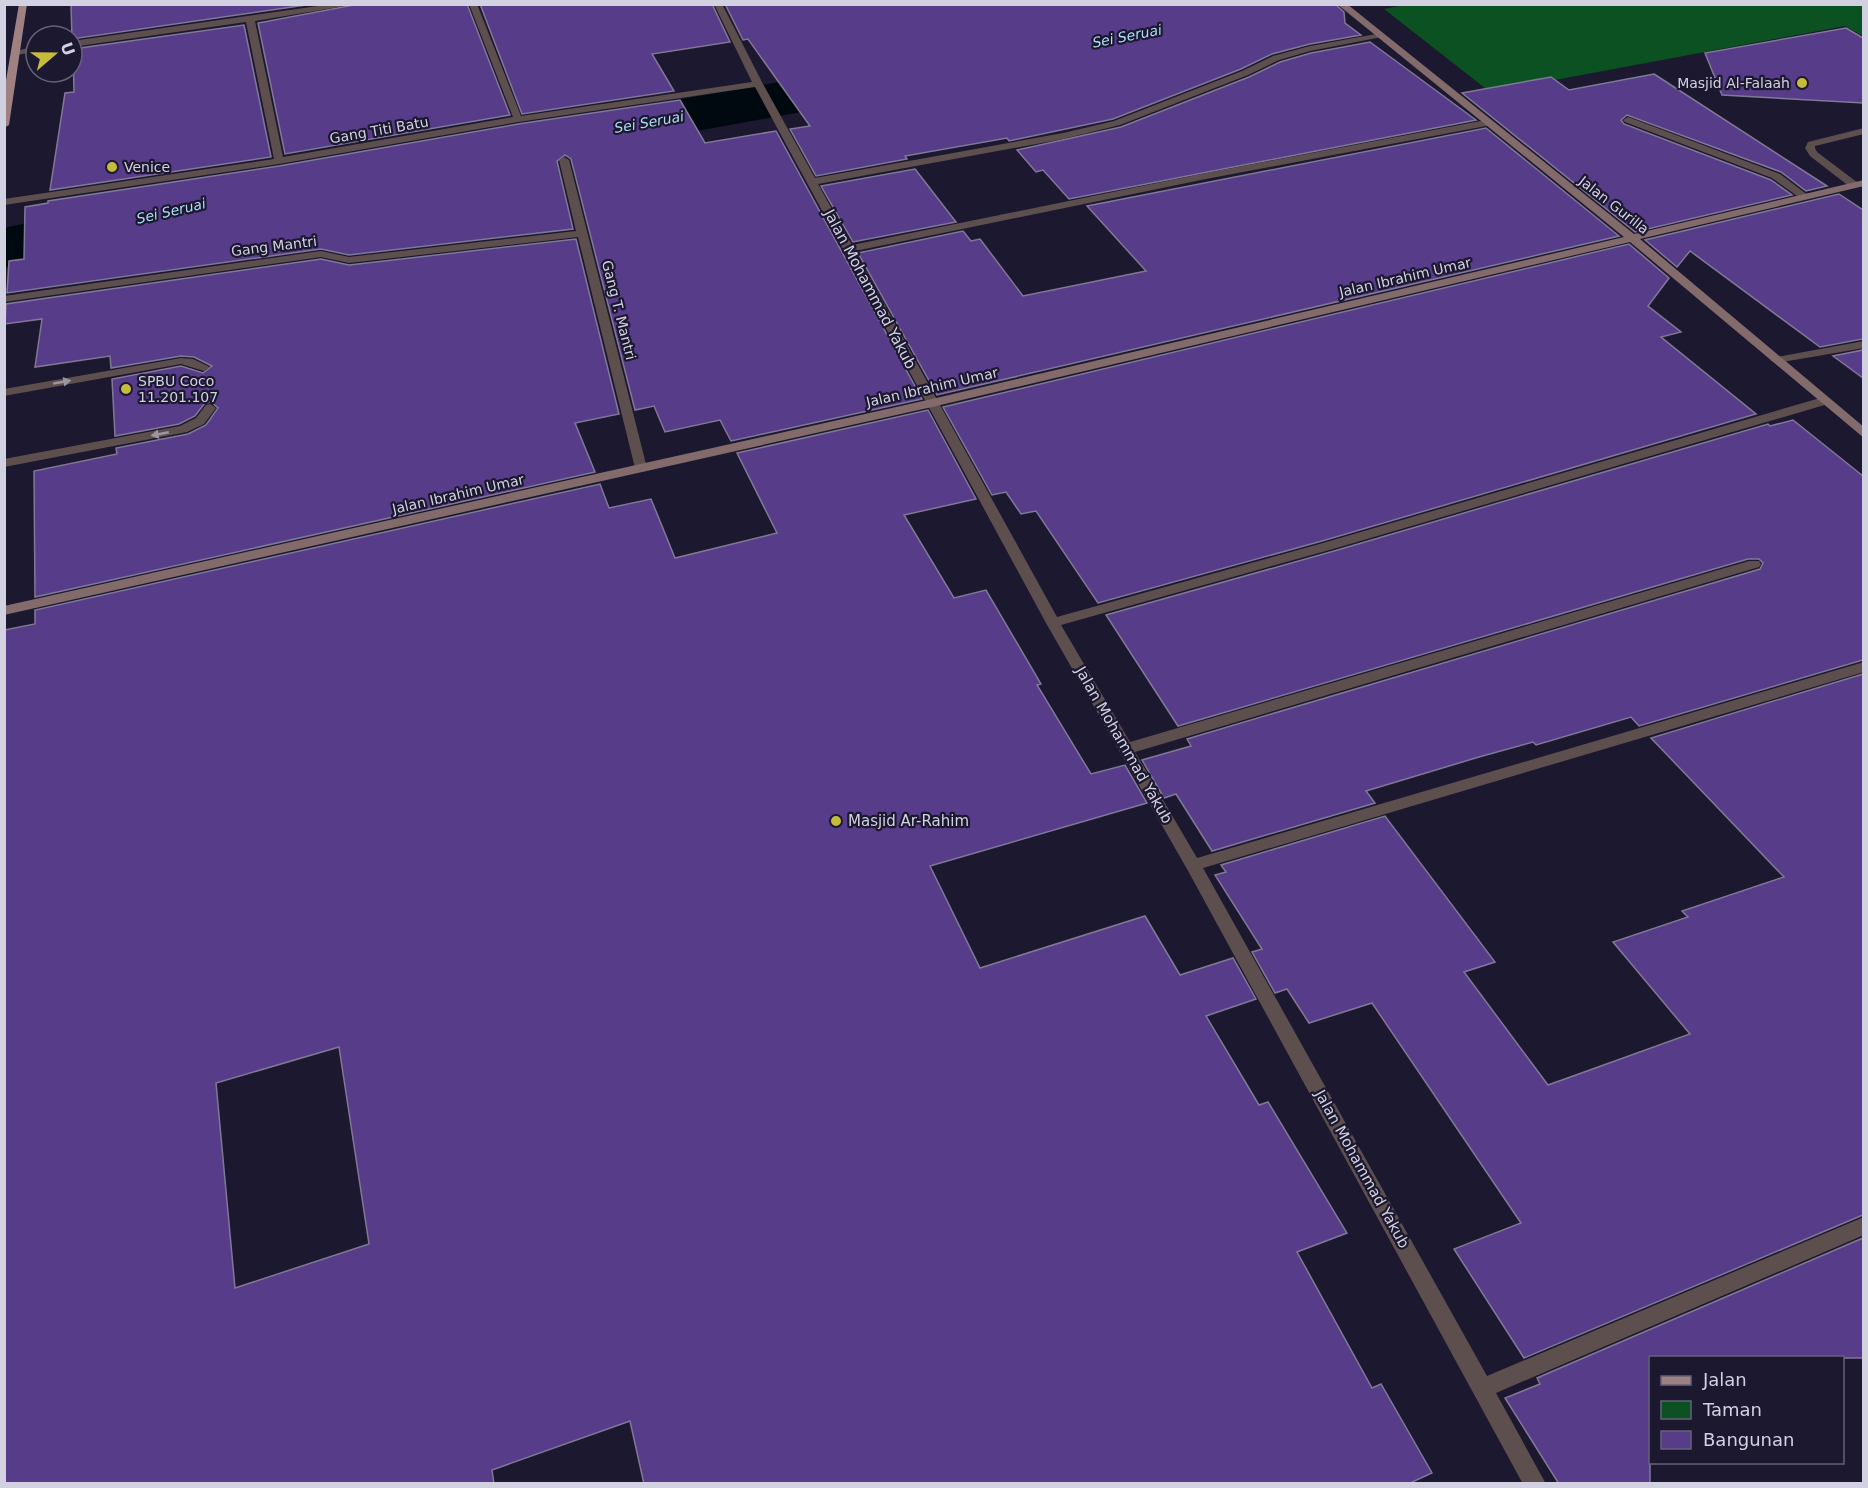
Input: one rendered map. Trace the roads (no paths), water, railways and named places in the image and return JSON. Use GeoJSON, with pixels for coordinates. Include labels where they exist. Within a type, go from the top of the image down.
{"type":"FeatureCollection","features":[{"type":"Feature","properties":{"kind":"main road"},"geometry":{"type":"LineString","coordinates":[[4,125],[23,4]]}},
{"type":"Feature","properties":{"kind":"street"},"geometry":{"type":"LineString","coordinates":[[84,42],[353,4]]}},
{"type":"Feature","properties":{"kind":"street"},"geometry":{"type":"LineString","coordinates":[[473,4],[518,119]]}},
{"type":"Feature","properties":{"kind":"street","name":"Jalan Mohammad Yakub"},"geometry":{"type":"LineString","coordinates":[[717,4],[758,84],[1053,623],[1193,865],[1535,1484]]}},
{"type":"Feature","properties":{"kind":"street","name":"Jalan Gurilla"},"geometry":{"type":"LineString","coordinates":[[1341,4],[1486,123],[1633,238],[1863,434]]}},
{"type":"Feature","properties":{"kind":"street"},"geometry":{"type":"LineString","coordinates":[[250,19],[279,161]]}},
{"type":"Feature","properties":{"kind":"street"},"geometry":{"type":"LineString","coordinates":[[812,182],[1063,136],[1117,123],[1245,73],[1258,64],[1276,57],[1379,35]]}},
{"type":"Feature","properties":{"kind":"street"},"geometry":{"type":"LineString","coordinates":[[15,52],[24,51]]}},
{"type":"Feature","properties":{"kind":"street","name":"Gang Titi Batu"},"geometry":{"type":"LineString","coordinates":[[4,202],[279,161],[518,119],[758,84]]}},
{"type":"Feature","properties":{"kind":"street"},"geometry":{"type":"LineString","coordinates":[[1628,120],[1776,176],[1804,196]]}},
{"type":"Feature","properties":{"kind":"street"},"geometry":{"type":"LineString","coordinates":[[850,249],[1206,176],[1486,123]]}},
{"type":"Feature","properties":{"kind":"street"},"geometry":{"type":"LineString","coordinates":[[1859,184],[1813,154],[1810,148],[1811,144],[1818,140],[1863,131]]}},
{"type":"Feature","properties":{"kind":"street","name":"Gang T. Mantri"},"geometry":{"type":"LineString","coordinates":[[564,160],[641,468]]}},
{"type":"Feature","properties":{"kind":"street","name":"Jalan Ibrahim Umar"},"geometry":{"type":"LineString","coordinates":[[4,611],[932,403],[1859,184]]}},
{"type":"Feature","properties":{"kind":"street","name":"Gang Mantri"},"geometry":{"type":"LineString","coordinates":[[4,299],[321,254],[338,260],[349,260],[584,233]]}},
{"type":"Feature","properties":{"kind":"street"},"geometry":{"type":"LineString","coordinates":[[1776,360],[1863,344]]}},
{"type":"Feature","properties":{"kind":"street"},"geometry":{"type":"LineString","coordinates":[[4,393],[181,362],[189,361],[204,367]]}},
{"type":"Feature","properties":{"kind":"street"},"geometry":{"type":"LineString","coordinates":[[1053,623],[1328,546],[1824,401]]}},
{"type":"Feature","properties":{"kind":"street"},"geometry":{"type":"LineString","coordinates":[[4,463],[183,429],[200,421],[210,408]]}},
{"type":"Feature","properties":{"kind":"street"},"geometry":{"type":"LineString","coordinates":[[1126,749],[1754,564]]}},
{"type":"Feature","properties":{"kind":"street"},"geometry":{"type":"LineString","coordinates":[[1193,865],[1863,667]]}},
{"type":"Feature","properties":{"kind":"street"},"geometry":{"type":"LineString","coordinates":[[1483,1388],[1863,1226]]}},
{"type":"Feature","properties":{"kind":"waterway","name":"Sei Seruai"},"geometry":{"type":"LineString","coordinates":[[560,138],[918,75]]}},
{"type":"Feature","properties":{"kind":"waterway","name":"Sei Seruai"},"geometry":{"type":"LineString","coordinates":[[4,248],[151,216]]}},
{"type":"Feature","properties":{"kind":"place","name":"Masjid Al-Falaah"},"geometry":{"type":"Point","coordinates":[1802,83]}},
{"type":"Feature","properties":{"kind":"place","name":"Venice"},"geometry":{"type":"Point","coordinates":[112,167]}},
{"type":"Feature","properties":{"kind":"place","name":"SPBU Coco 11.201.107"},"geometry":{"type":"Point","coordinates":[126,389]}},
{"type":"Feature","properties":{"kind":"place","name":"Masjid Ar-Rahim"},"geometry":{"type":"Point","coordinates":[836,821]}}]}
